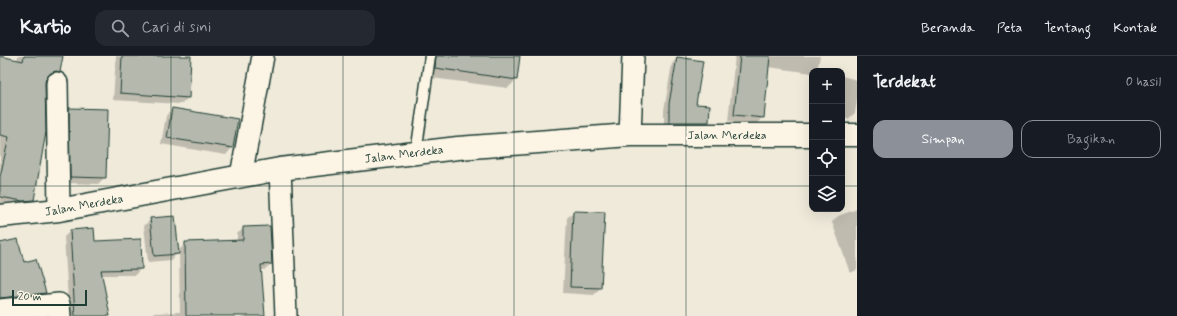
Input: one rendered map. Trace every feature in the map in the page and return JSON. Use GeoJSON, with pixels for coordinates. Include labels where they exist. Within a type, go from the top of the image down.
{"type":"FeatureCollection","features":[{"type":"Feature","properties":{"kind":"street"},"geometry":{"type":"LineString","coordinates":[[241,176],[263,56]]}},
{"type":"Feature","properties":{"kind":"street"},"geometry":{"type":"LineString","coordinates":[[630,135],[633,56]]}},
{"type":"Feature","properties":{"kind":"street"},"geometry":{"type":"LineString","coordinates":[[57,82],[60,210]]}},
{"type":"Feature","properties":{"kind":"street","name":"Jalan Merdeka"},"geometry":{"type":"LineString","coordinates":[[0,216],[60,210],[280,169],[458,148],[630,135],[809,135]]}},
{"type":"Feature","properties":{"kind":"street"},"geometry":{"type":"LineString","coordinates":[[845,135],[857,135]]}},
{"type":"Feature","properties":{"kind":"street"},"geometry":{"type":"LineString","coordinates":[[280,169],[286,316]]}},
{"type":"Feature","properties":{"kind":"street"},"geometry":{"type":"LineString","coordinates":[[0,310],[59,304],[60,316]]}},
{"type":"Feature","properties":{"kind":"lane"},"geometry":{"type":"LineString","coordinates":[[416,153],[430,56]]}},
{"type":"Feature","properties":{"kind":"building"},"geometry":{"type":"Polygon","coordinates":[[[0,56],[23,61],[24,56],[63,56],[60,72],[56,71],[51,73],[46,78],[46,132],[34,200],[23,201],[0,197],[0,177],[9,137],[0,135],[0,56]]]}},
{"type":"Feature","properties":{"kind":"building"},"geometry":{"type":"Polygon","coordinates":[[[122,56],[191,56],[189,98],[120,93],[122,56]]]}},
{"type":"Feature","properties":{"kind":"building"},"geometry":{"type":"Polygon","coordinates":[[[436,56],[520,56],[517,80],[435,68],[436,56]]]}},
{"type":"Feature","properties":{"kind":"building"},"geometry":{"type":"Polygon","coordinates":[[[740,56],[770,56],[764,118],[734,115],[740,56]]]}},
{"type":"Feature","properties":{"kind":"building"},"geometry":{"type":"Polygon","coordinates":[[[677,57],[703,61],[696,104],[710,105],[709,122],[669,122],[669,104],[677,57]]]}},
{"type":"Feature","properties":{"kind":"building"},"geometry":{"type":"Polygon","coordinates":[[[69,108],[108,109],[106,178],[70,177],[69,108]]]}},
{"type":"Feature","properties":{"kind":"building"},"geometry":{"type":"Polygon","coordinates":[[[172,108],[238,119],[233,148],[167,138],[172,108]]]}},
{"type":"Feature","properties":{"kind":"building"},"geometry":{"type":"Polygon","coordinates":[[[573,211],[605,212],[601,288],[570,287],[573,211]]]}},
{"type":"Feature","properties":{"kind":"building"},"geometry":{"type":"Polygon","coordinates":[[[175,216],[179,254],[154,256],[150,218],[175,216]]]}},
{"type":"Feature","properties":{"kind":"building"},"geometry":{"type":"Polygon","coordinates":[[[270,226],[272,264],[261,265],[265,316],[186,316],[185,242],[243,240],[243,227],[270,226]]]}},
{"type":"Feature","properties":{"kind":"building"},"geometry":{"type":"Polygon","coordinates":[[[94,228],[95,241],[141,239],[142,269],[101,270],[110,316],[75,316],[70,230],[94,228]]]}},
{"type":"Feature","properties":{"kind":"building"},"geometry":{"type":"Polygon","coordinates":[[[18,239],[24,262],[36,259],[46,293],[0,298],[0,243],[18,239]]]}}]}
